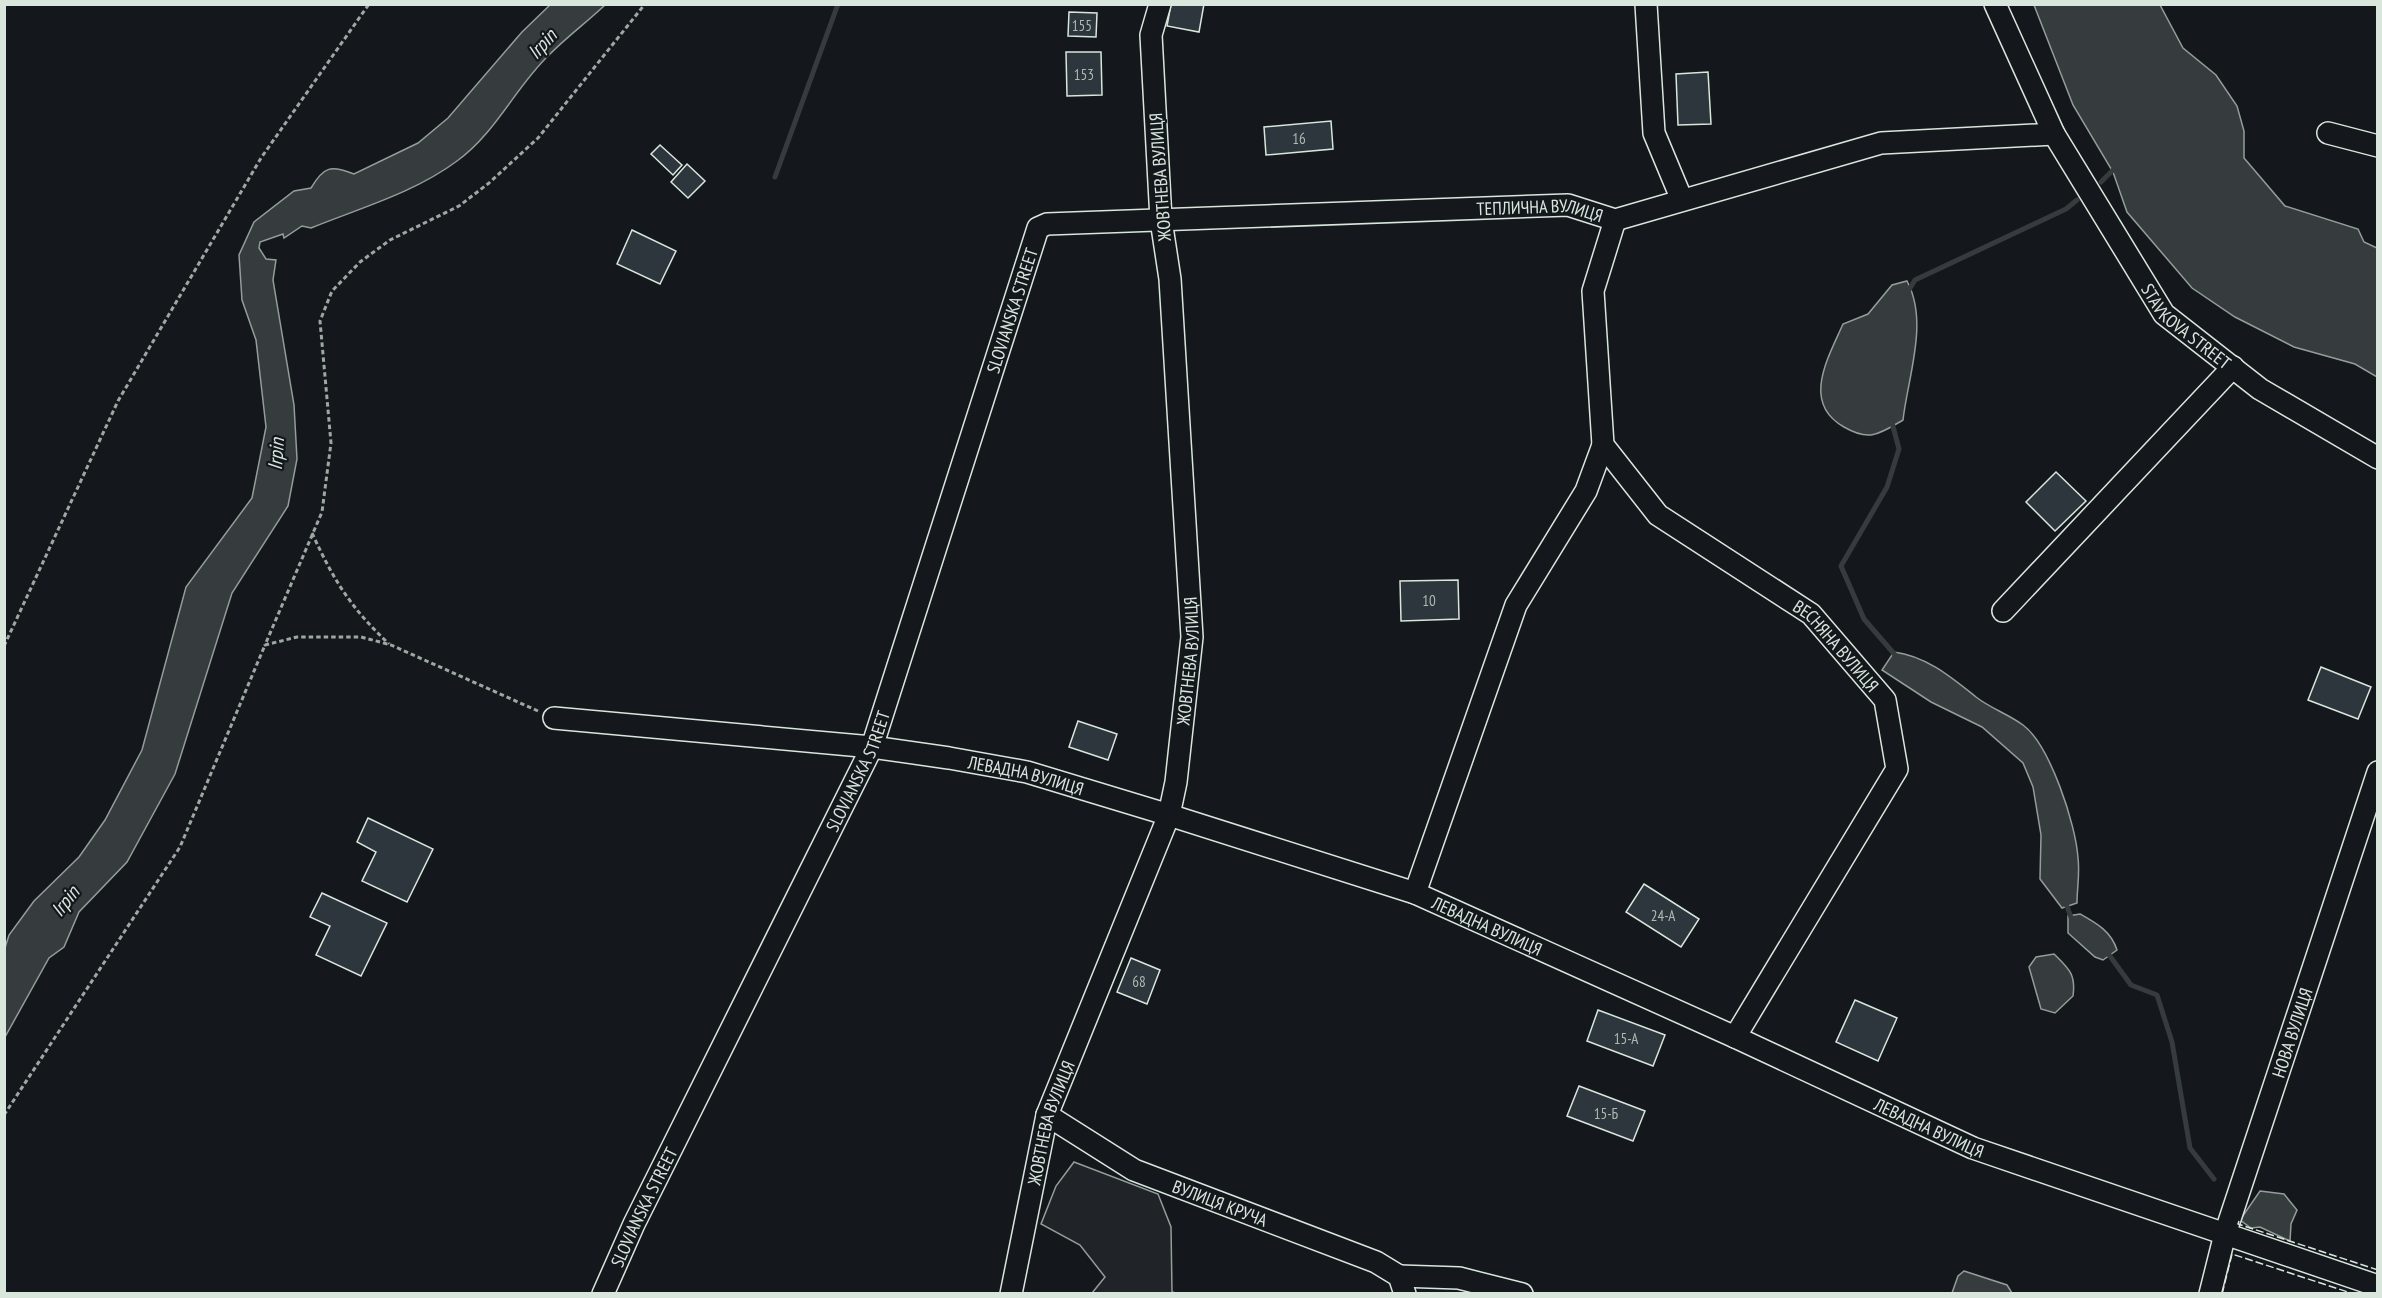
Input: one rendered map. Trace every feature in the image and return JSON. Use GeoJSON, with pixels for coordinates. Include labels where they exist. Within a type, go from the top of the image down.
{"type":"FeatureCollection","features":[{"type":"Feature","properties":{"kind":"street","name":"ЖОВТНЕВА ВУЛИЦЯ"},"geometry":{"type":"LineString","coordinates":[[1011,1293],[1047,1115],[1169,815],[1176,782],[1192,637],[1170,279],[1161,220],[1151,35],[1160,4]]}},
{"type":"Feature","properties":{"kind":"street"},"geometry":{"type":"LineString","coordinates":[[1646,4],[1654,133],[1682,200]]}},
{"type":"Feature","properties":{"kind":"street","name":"STAVKOVA STREET"},"geometry":{"type":"LineString","coordinates":[[1995,4],[2054,134],[2164,314],[2260,389],[2378,458]]}},
{"type":"Feature","properties":{"kind":"street"},"geometry":{"type":"LineString","coordinates":[[2328,133],[2378,147]]}},
{"type":"Feature","properties":{"kind":"street","name":"ТЕПЛИЧНА ВУЛИЦЯ"},"geometry":{"type":"LineString","coordinates":[[1047,224],[1568,206],[1615,220],[1881,143],[2054,134]]}},
{"type":"Feature","properties":{"kind":"street"},"geometry":{"type":"LineString","coordinates":[[1415,893],[1516,605],[1586,491],[1603,445],[1593,291],[1615,220]]}},
{"type":"Feature","properties":{"kind":"street","name":"SLOVIANSKA STREET"},"geometry":{"type":"LineString","coordinates":[[603,1293],[634,1224],[872,747],[1035,236],[1038,228],[1047,224]]}},
{"type":"Feature","properties":{"kind":"street"},"geometry":{"type":"LineString","coordinates":[[2003,611],[2233,368]]}},
{"type":"Feature","properties":{"kind":"street","name":"ВЕСНЯНА ВУЛИЦЯ"},"geometry":{"type":"LineString","coordinates":[[1603,445],[1658,515],[1811,614],[1885,700],[1897,769],[1735,1037]]}},
{"type":"Feature","properties":{"kind":"street","name":"ЛЕВАДНА ВУЛИЦЯ"},"geometry":{"type":"LineString","coordinates":[[554,718],[872,747],[1027,772],[1169,815],[1415,893],[1735,1037],[1973,1148],[2378,1286]]}},
{"type":"Feature","properties":{"kind":"street","name":"НОВА ВУЛИЦЯ"},"geometry":{"type":"LineString","coordinates":[[2210,1293],[2225,1234],[2378,772]]}},
{"type":"Feature","properties":{"kind":"street","name":"ВУЛИЦЯ КРУЧА"},"geometry":{"type":"LineString","coordinates":[[1047,1115],[1134,1170],[1376,1262],[1402,1285],[1459,1278],[1522,1293]]}},
{"type":"Feature","properties":{"kind":"path"},"geometry":{"type":"LineString","coordinates":[[4,646],[118,401],[261,158],[369,4]]}},
{"type":"Feature","properties":{"kind":"path"},"geometry":{"type":"LineString","coordinates":[[4,1115],[180,847],[322,512],[328,479],[330,443],[320,321],[332,291],[360,262],[390,240],[459,206],[522,153],[538,138],[595,70],[645,4]]}},
{"type":"Feature","properties":{"kind":"path"},"geometry":{"type":"LineString","coordinates":[[312,533],[330,572],[347,601],[391,645]]}},
{"type":"Feature","properties":{"kind":"path"},"geometry":{"type":"LineString","coordinates":[[265,645],[297,637],[361,637],[391,645],[554,718]]}},
{"type":"Feature","properties":{"kind":"shaded area"},"geometry":{"type":"Polygon","coordinates":[[[1074,1162],[1158,1194],[1171,1227],[1172,1292],[1176,1293],[1092,1293],[1105,1277],[1080,1245],[1041,1224],[1056,1186],[1074,1162]]]}},
{"type":"Feature","properties":{"kind":"water","name":"Irpin"},"geometry":{"type":"Polygon","coordinates":[[[551,4],[605,5],[538,67],[471,150],[440,172],[405,191],[311,228],[302,226],[284,238],[283,234],[260,242],[259,248],[266,259],[276,260],[273,280],[294,405],[297,459],[288,506],[232,593],[175,774],[127,862],[79,912],[64,947],[49,958],[5,1037],[4,951],[9,935],[34,901],[79,857],[105,820],[142,750],[186,587],[252,498],[266,427],[256,340],[242,300],[239,255],[254,222],[294,191],[311,188],[320,175],[329,169],[339,169],[354,174],[418,143],[448,118],[522,32],[551,4]]]}},
{"type":"Feature","properties":{"kind":"water"},"geometry":{"type":"Polygon","coordinates":[[[2034,5],[2160,5],[2183,48],[2216,75],[2237,106],[2244,131],[2244,158],[2285,206],[2358,229],[2364,242],[2377,248],[2377,377],[2355,364],[2294,347],[2235,317],[2192,288],[2127,212],[2113,172],[2073,105],[2034,5]]]}},
{"type":"Feature","properties":{"kind":"water"},"geometry":{"type":"Polygon","coordinates":[[[1907,281],[1913,297],[1917,331],[1903,420],[1874,434],[1853,432],[1831,417],[1824,406],[1821,393],[1825,365],[1843,324],[1868,314],[1892,285],[1907,281]]]}},
{"type":"Feature","properties":{"kind":"water"},"geometry":{"type":"Polygon","coordinates":[[[1894,652],[1917,658],[1938,668],[1981,701],[2023,725],[2033,735],[2052,767],[2072,826],[2079,864],[2077,903],[2062,908],[2040,879],[2041,835],[2033,787],[2023,763],[1982,727],[1931,702],[1882,670],[1894,652]]]}},
{"type":"Feature","properties":{"kind":"water"},"geometry":{"type":"Polygon","coordinates":[[[2080,914],[2107,933],[2117,950],[2103,960],[2095,957],[2068,933],[2068,916],[2080,914]]]}},
{"type":"Feature","properties":{"kind":"water"},"geometry":{"type":"Polygon","coordinates":[[[2054,954],[2070,972],[2074,988],[2073,996],[2055,1013],[2041,1009],[2029,967],[2036,957],[2054,954]]]}},
{"type":"Feature","properties":{"kind":"water"},"geometry":{"type":"Polygon","coordinates":[[[2260,1191],[2284,1194],[2297,1210],[2291,1224],[2290,1241],[2260,1227],[2251,1228],[2240,1220],[2260,1191]]]}},
{"type":"Feature","properties":{"kind":"water"},"geometry":{"type":"Polygon","coordinates":[[[1964,1271],[2007,1285],[2012,1293],[1952,1293],[1958,1276],[1964,1271]]]}},
{"type":"Feature","properties":{"kind":"building"},"geometry":{"type":"Polygon","coordinates":[[[1171,4],[1204,4],[1199,32],[1167,26],[1171,4]]]}},
{"type":"Feature","properties":{"kind":"building"},"geometry":{"type":"Polygon","coordinates":[[[1069,12],[1097,13],[1096,37],[1068,36],[1069,12]]]}},
{"type":"Feature","properties":{"kind":"building"},"geometry":{"type":"Polygon","coordinates":[[[1066,52],[1101,52],[1102,95],[1067,96],[1066,52]]]}},
{"type":"Feature","properties":{"kind":"building"},"geometry":{"type":"Polygon","coordinates":[[[1708,72],[1711,124],[1678,125],[1676,74],[1708,72]]]}},
{"type":"Feature","properties":{"kind":"building"},"geometry":{"type":"Polygon","coordinates":[[[1331,121],[1333,149],[1266,155],[1264,127],[1331,121]]]}},
{"type":"Feature","properties":{"kind":"building"},"geometry":{"type":"Polygon","coordinates":[[[660,145],[682,165],[673,175],[651,154],[660,145]]]}},
{"type":"Feature","properties":{"kind":"building"},"geometry":{"type":"Polygon","coordinates":[[[687,164],[705,181],[688,198],[671,182],[687,164]]]}},
{"type":"Feature","properties":{"kind":"building"},"geometry":{"type":"Polygon","coordinates":[[[632,230],[676,251],[660,284],[617,264],[632,230]]]}},
{"type":"Feature","properties":{"kind":"building"},"geometry":{"type":"Polygon","coordinates":[[[2056,472],[2086,501],[2055,531],[2026,502],[2056,472]]]}},
{"type":"Feature","properties":{"kind":"building"},"geometry":{"type":"Polygon","coordinates":[[[1458,580],[1459,619],[1401,621],[1400,581],[1458,580]]]}},
{"type":"Feature","properties":{"kind":"building"},"geometry":{"type":"Polygon","coordinates":[[[2321,667],[2371,687],[2358,719],[2308,700],[2321,667]]]}},
{"type":"Feature","properties":{"kind":"building"},"geometry":{"type":"Polygon","coordinates":[[[1078,721],[1117,734],[1108,760],[1069,747],[1078,721]]]}},
{"type":"Feature","properties":{"kind":"building"},"geometry":{"type":"Polygon","coordinates":[[[368,818],[433,849],[407,902],[362,881],[376,852],[357,842],[368,818]]]}},
{"type":"Feature","properties":{"kind":"building"},"geometry":{"type":"Polygon","coordinates":[[[1644,884],[1699,919],[1681,947],[1626,912],[1644,884]]]}},
{"type":"Feature","properties":{"kind":"building"},"geometry":{"type":"Polygon","coordinates":[[[322,893],[387,923],[361,976],[316,955],[330,926],[310,917],[322,893]]]}},
{"type":"Feature","properties":{"kind":"building"},"geometry":{"type":"Polygon","coordinates":[[[1131,958],[1160,970],[1147,1004],[1117,992],[1131,958]]]}},
{"type":"Feature","properties":{"kind":"building"},"geometry":{"type":"Polygon","coordinates":[[[1855,1000],[1897,1018],[1878,1061],[1836,1042],[1855,1000]]]}},
{"type":"Feature","properties":{"kind":"building"},"geometry":{"type":"Polygon","coordinates":[[[1598,1010],[1665,1035],[1653,1066],[1587,1041],[1598,1010]]]}},
{"type":"Feature","properties":{"kind":"building"},"geometry":{"type":"Polygon","coordinates":[[[1579,1086],[1645,1111],[1633,1141],[1567,1116],[1579,1086]]]}},
{"type":"Feature","properties":{"kind":"waterway"},"geometry":{"type":"LineString","coordinates":[[775,177],[838,4]]}},
{"type":"Feature","properties":{"kind":"waterway"},"geometry":{"type":"LineString","coordinates":[[2101,182],[2117,166]]}},
{"type":"Feature","properties":{"kind":"waterway"},"geometry":{"type":"LineString","coordinates":[[1907,293],[1915,280],[2066,209],[2077,200]]}},
{"type":"Feature","properties":{"kind":"waterway"},"geometry":{"type":"LineString","coordinates":[[1891,419],[1899,449],[1887,487],[1841,566],[1864,619],[1896,656]]}},
{"type":"Feature","properties":{"kind":"waterway"},"geometry":{"type":"LineString","coordinates":[[2065,901],[2072,920]]}},
{"type":"Feature","properties":{"kind":"waterway"},"geometry":{"type":"LineString","coordinates":[[2107,952],[2131,985],[2157,995],[2172,1042],[2190,1148],[2214,1179]]}},
{"type":"Feature","properties":{"kind":"fence"},"geometry":{"type":"LineString","coordinates":[[2239,1221],[2238,1224],[2378,1270]]}},
{"type":"Feature","properties":{"kind":"fence"},"geometry":{"type":"LineString","coordinates":[[2222,1294],[2232,1254],[2354,1294]]}}]}
